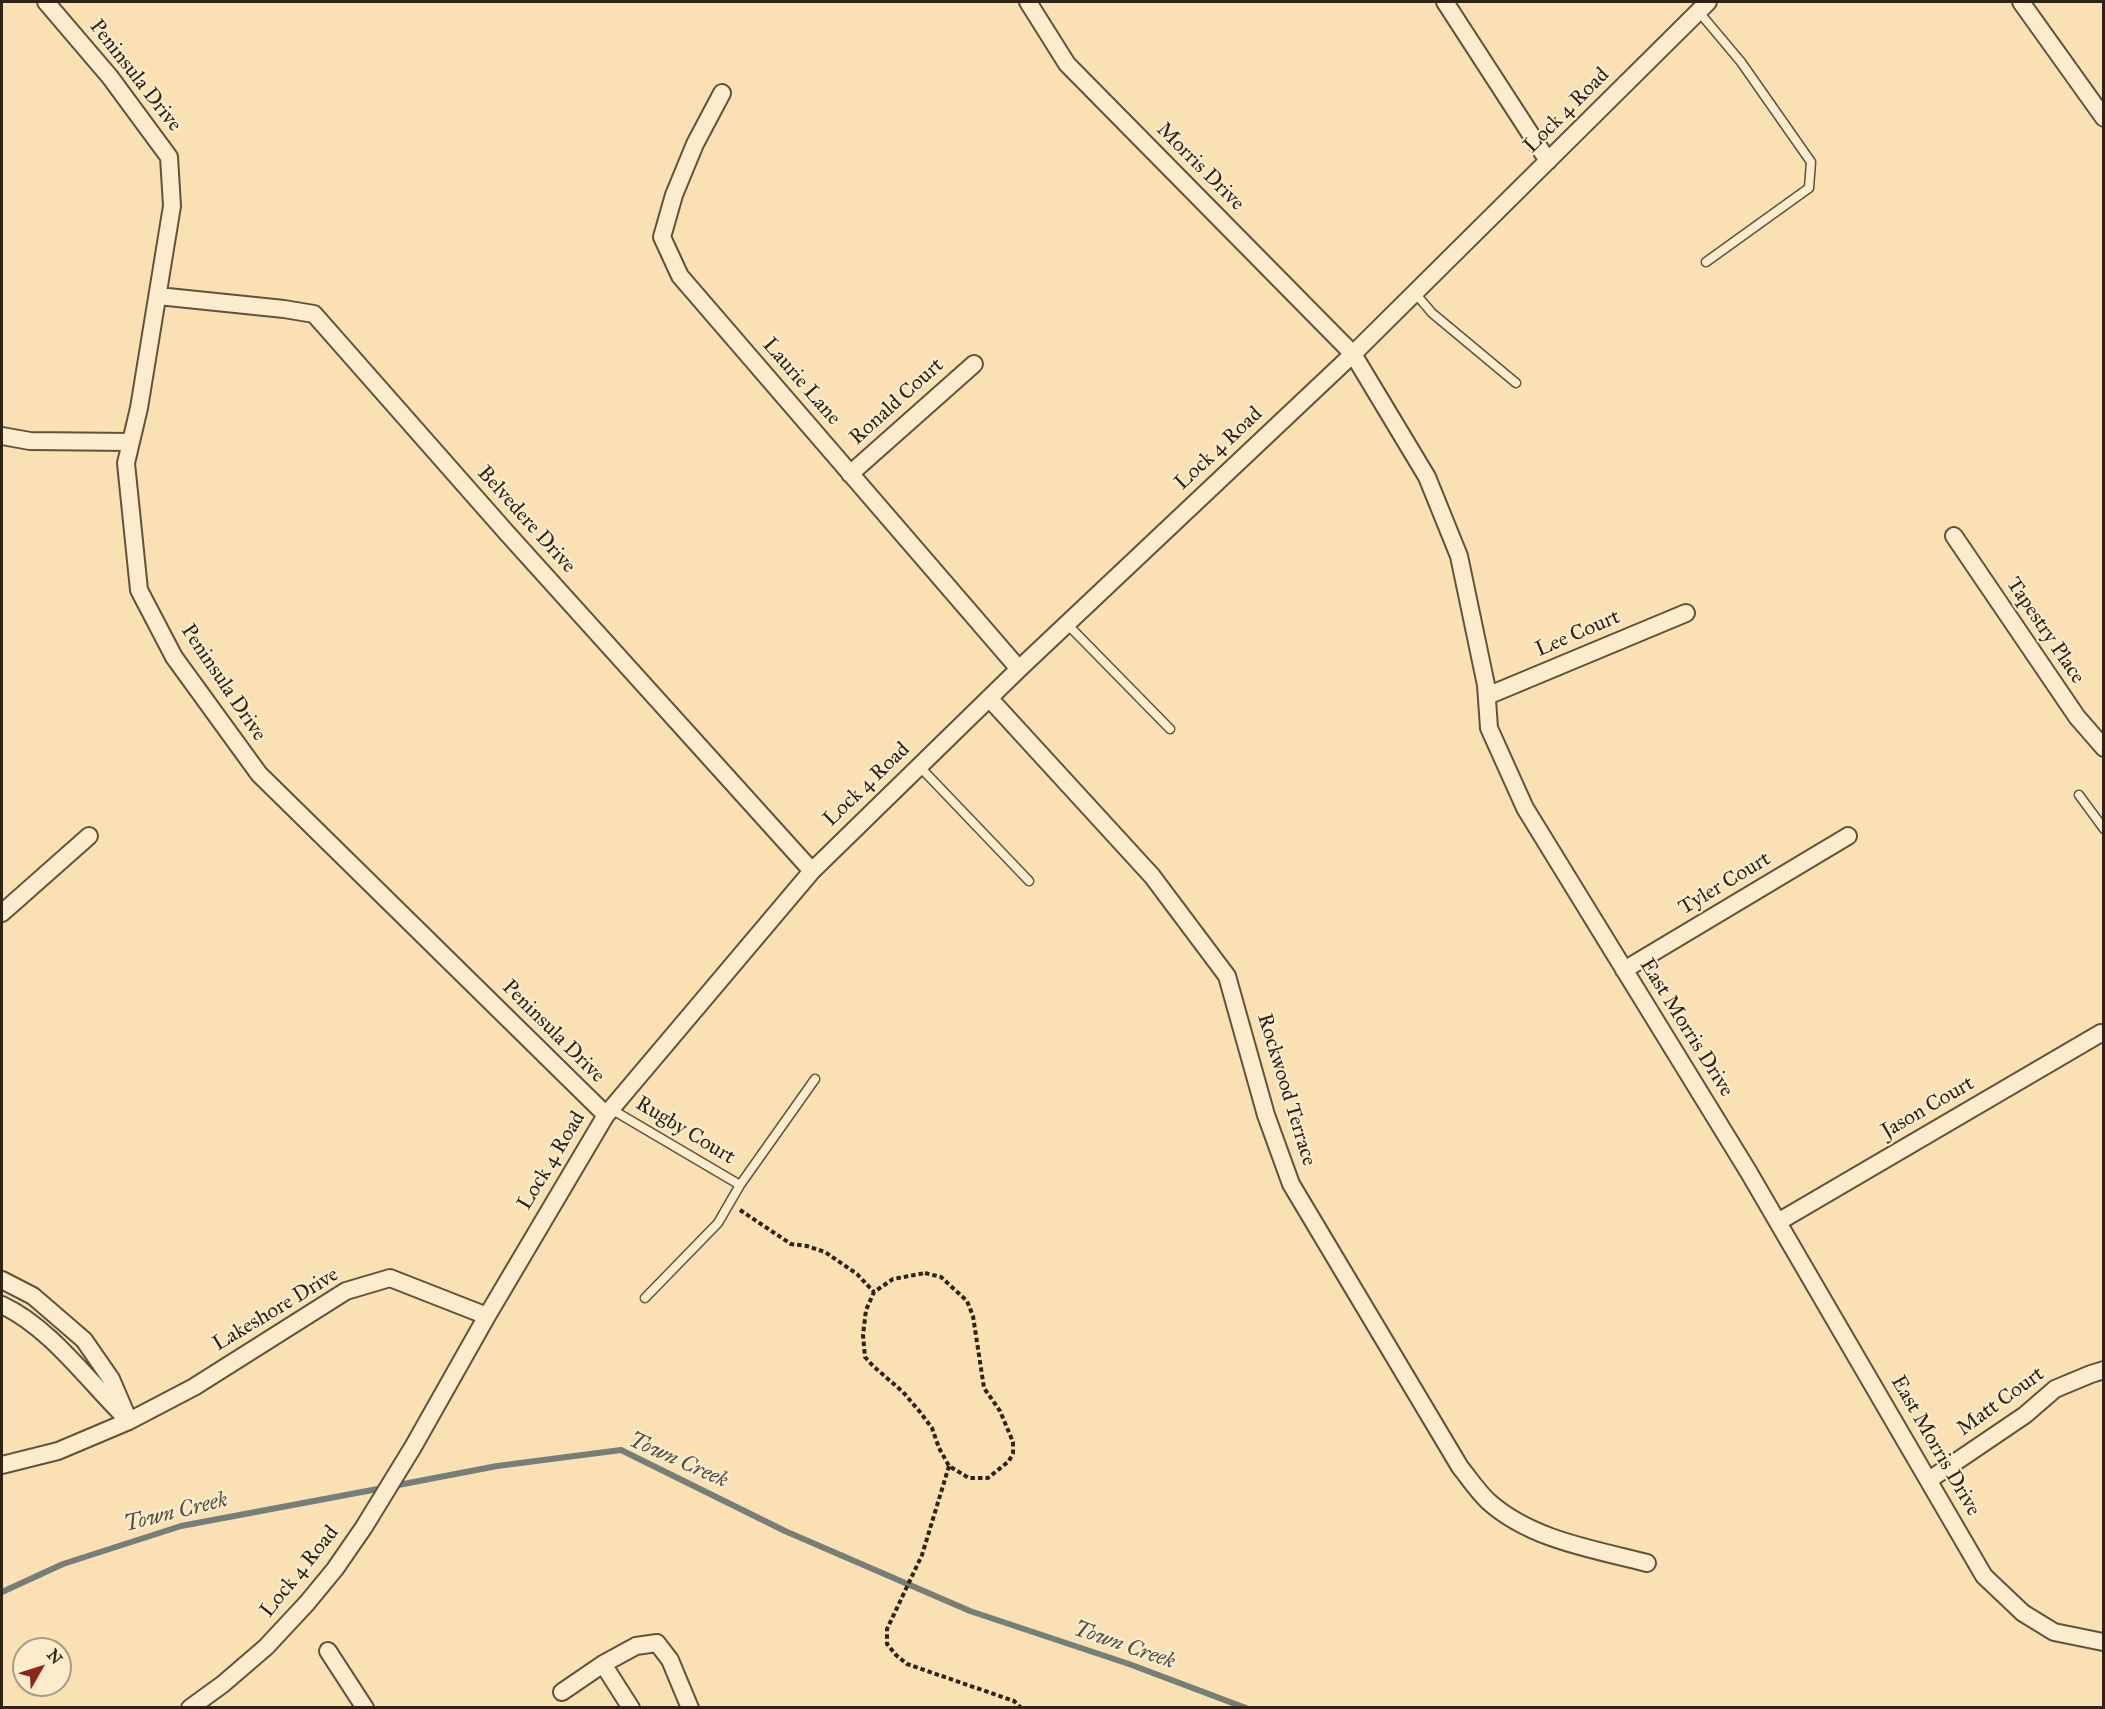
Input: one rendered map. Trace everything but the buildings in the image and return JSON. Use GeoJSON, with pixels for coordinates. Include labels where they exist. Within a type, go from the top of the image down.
{"type":"FeatureCollection","features":[{"type":"Feature","properties":{"kind":"street","name":"Peninsula Drive"},"geometry":{"type":"LineString","coordinates":[[46,2],[110,77],[170,157],[172,206],[139,408],[126,463],[139,590],[174,657],[259,774],[609,1112]]}},
{"type":"Feature","properties":{"kind":"street","name":"Morris Drive"},"geometry":{"type":"LineString","coordinates":[[1028,2],[1067,64],[1353,354]]}},
{"type":"Feature","properties":{"kind":"street"},"geometry":{"type":"LineString","coordinates":[[1445,2],[1548,161]]}},
{"type":"Feature","properties":{"kind":"street"},"geometry":{"type":"LineString","coordinates":[[2021,2],[2103,118]]}},
{"type":"Feature","properties":{"kind":"street","name":"Lock 4 Road"},"geometry":{"type":"LineString","coordinates":[[190,1707],[223,1684],[266,1647],[335,1569],[364,1527],[609,1112],[812,871],[1019,669],[1353,354],[1703,7]]}},
{"type":"Feature","properties":{"kind":"street","name":"Laurie Lane"},"geometry":{"type":"LineString","coordinates":[[722,93],[695,144],[678,185],[663,237],[680,276],[1019,669]]}},
{"type":"Feature","properties":{"kind":"street","name":"Belvedere Drive"},"geometry":{"type":"LineString","coordinates":[[158,296],[314,314],[506,532],[812,871]]}},
{"type":"Feature","properties":{"kind":"street","name":"East Morris Drive"},"geometry":{"type":"LineString","coordinates":[[1353,354],[1427,477],[1459,556],[1487,696],[1490,728],[1525,808],[1778,1222],[1984,1576],[2022,1613],[2054,1632],[2103,1642]]}},
{"type":"Feature","properties":{"kind":"street","name":"Ronald Court"},"geometry":{"type":"LineString","coordinates":[[850,474],[974,364]]}},
{"type":"Feature","properties":{"kind":"street"},"geometry":{"type":"LineString","coordinates":[[2,436],[30,441],[131,442]]}},
{"type":"Feature","properties":{"kind":"street","name":"Tapestry Place"},"geometry":{"type":"LineString","coordinates":[[1953,536],[2076,717],[2103,748]]}},
{"type":"Feature","properties":{"kind":"street","name":"Lee Court"},"geometry":{"type":"LineString","coordinates":[[1487,696],[1686,613]]}},
{"type":"Feature","properties":{"kind":"street","name":"Rockwood Terrace"},"geometry":{"type":"LineString","coordinates":[[989,698],[1152,876],[1227,976],[1266,1115],[1291,1184],[1460,1467],[1489,1502],[1516,1521],[1555,1540],[1647,1563]]}},
{"type":"Feature","properties":{"kind":"street"},"geometry":{"type":"LineString","coordinates":[[2,913],[89,836]]}},
{"type":"Feature","properties":{"kind":"street","name":"Tyler Court"},"geometry":{"type":"LineString","coordinates":[[1624,970],[1848,836]]}},
{"type":"Feature","properties":{"kind":"street","name":"Jason Court"},"geometry":{"type":"LineString","coordinates":[[1778,1222],[2101,1033]]}},
{"type":"Feature","properties":{"kind":"street","name":"Lakeshore Drive"},"geometry":{"type":"LineString","coordinates":[[2,1465],[58,1451],[129,1421],[194,1387],[346,1291],[390,1278],[487,1316]]}},
{"type":"Feature","properties":{"kind":"street"},"geometry":{"type":"LineString","coordinates":[[2,1280],[33,1296],[84,1340],[111,1378],[129,1421]]}},
{"type":"Feature","properties":{"kind":"street"},"geometry":{"type":"LineString","coordinates":[[2,1305],[47,1334],[129,1421]]}},
{"type":"Feature","properties":{"kind":"street","name":"Matt Court"},"geometry":{"type":"LineString","coordinates":[[1929,1480],[2025,1415],[2055,1389],[2103,1370]]}},
{"type":"Feature","properties":{"kind":"street"},"geometry":{"type":"LineString","coordinates":[[562,1692],[603,1664],[636,1646],[657,1643],[670,1660],[690,1707]]}},
{"type":"Feature","properties":{"kind":"street"},"geometry":{"type":"LineString","coordinates":[[328,1651],[365,1707]]}},
{"type":"Feature","properties":{"kind":"street"},"geometry":{"type":"LineString","coordinates":[[603,1664],[631,1707]]}},
{"type":"Feature","properties":{"kind":"lane"},"geometry":{"type":"LineString","coordinates":[[1703,7],[1811,162],[1809,188],[1706,262]]}},
{"type":"Feature","properties":{"kind":"lane"},"geometry":{"type":"LineString","coordinates":[[1414,293],[1432,313],[1516,382]]}},
{"type":"Feature","properties":{"kind":"lane"},"geometry":{"type":"LineString","coordinates":[[1067,624],[1170,729]]}},
{"type":"Feature","properties":{"kind":"lane"},"geometry":{"type":"LineString","coordinates":[[919,766],[1029,881]]}},
{"type":"Feature","properties":{"kind":"lane"},"geometry":{"type":"LineString","coordinates":[[2079,795],[2103,829]]}},
{"type":"Feature","properties":{"kind":"lane","name":"Rugby Court"},"geometry":{"type":"LineString","coordinates":[[645,1298],[718,1223],[740,1185],[815,1079]]}},
{"type":"Feature","properties":{"kind":"lane","name":"Rugby Court"},"geometry":{"type":"LineString","coordinates":[[609,1112],[740,1185]]}},
{"type":"Feature","properties":{"kind":"path"},"geometry":{"type":"LineString","coordinates":[[730,1203],[792,1244],[825,1252],[856,1274],[874,1292]]}},
{"type":"Feature","properties":{"kind":"path"},"geometry":{"type":"LineString","coordinates":[[925,1273],[941,1277],[967,1301],[973,1316],[984,1388],[1000,1411],[1013,1442],[1010,1461],[988,1478],[969,1478],[949,1466],[932,1428],[920,1412],[903,1392],[865,1357],[863,1335],[866,1310],[874,1292],[893,1279],[925,1273]]}},
{"type":"Feature","properties":{"kind":"path"},"geometry":{"type":"LineString","coordinates":[[949,1466],[922,1556],[887,1629],[887,1644],[907,1664],[1014,1701],[1022,1707]]}},
{"type":"Feature","properties":{"kind":"waterway","name":"Town Creek"},"geometry":{"type":"LineString","coordinates":[[393,1486],[497,1466],[621,1450],[785,1531],[970,1611],[1129,1664],[1246,1708]]}},
{"type":"Feature","properties":{"kind":"waterway","name":"Town Creek"},"geometry":{"type":"LineString","coordinates":[[2,1592],[63,1564],[181,1526],[383,1488]]}}]}
